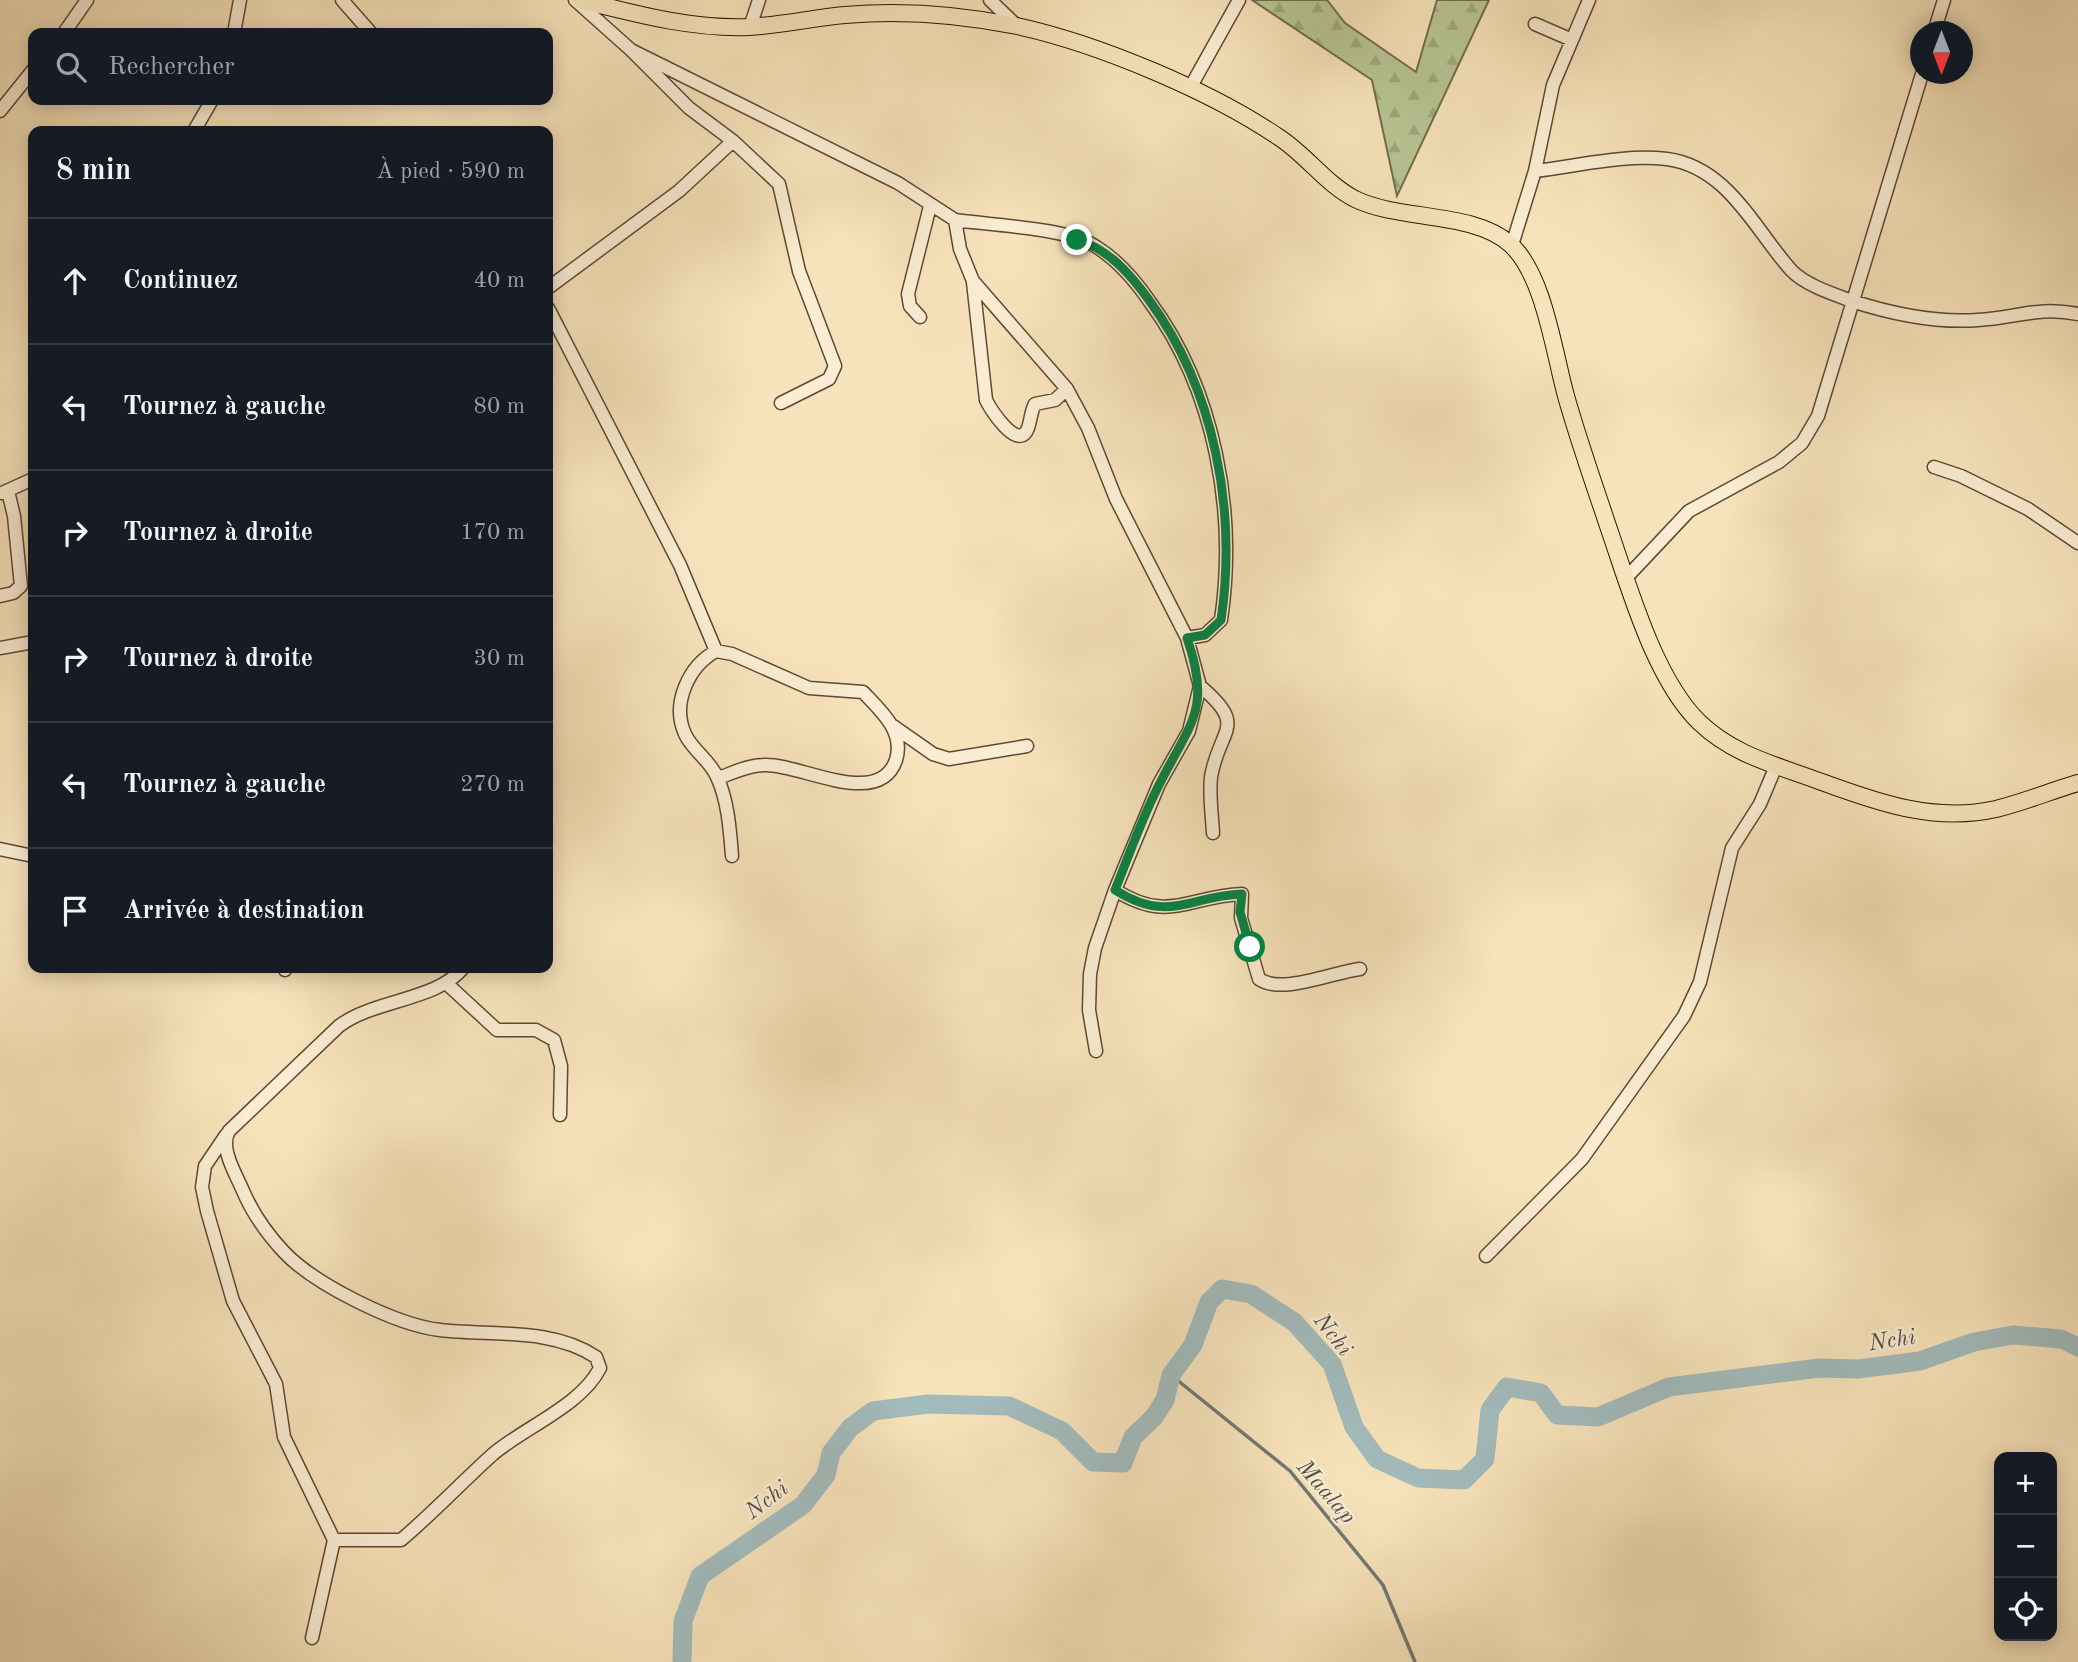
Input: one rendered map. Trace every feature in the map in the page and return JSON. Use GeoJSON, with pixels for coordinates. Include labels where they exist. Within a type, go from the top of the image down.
{"type":"FeatureCollection","features":[{"type":"Feature","properties":{"kind":"main road"},"geometry":{"type":"LineString","coordinates":[[577,0],[678,23],[750,27],[883,13],[1018,27],[1124,60],[1190,88],[1279,137],[1352,197],[1393,211],[1472,226],[1512,245],[1536,286],[1566,397],[1626,578],[1654,648],[1685,707],[1721,741],[1737,751],[1883,804],[1942,813],[1993,810],[2078,783]]}},
{"type":"Feature","properties":{"kind":"street"},"geometry":{"type":"LineString","coordinates":[[67,28],[87,0]]}},
{"type":"Feature","properties":{"kind":"street"},"geometry":{"type":"LineString","coordinates":[[235,28],[240,0]]}},
{"type":"Feature","properties":{"kind":"street"},"geometry":{"type":"LineString","coordinates":[[342,0],[367,28]]}},
{"type":"Feature","properties":{"kind":"street"},"geometry":{"type":"LineString","coordinates":[[577,0],[689,107],[733,141],[779,184],[799,271],[835,366],[829,379],[781,403]]}},
{"type":"Feature","properties":{"kind":"street"},"geometry":{"type":"LineString","coordinates":[[750,27],[759,0]]}},
{"type":"Feature","properties":{"kind":"street"},"geometry":{"type":"LineString","coordinates":[[990,0],[1018,27]]}},
{"type":"Feature","properties":{"kind":"street"},"geometry":{"type":"LineString","coordinates":[[1190,88],[1239,0]]}},
{"type":"Feature","properties":{"kind":"street"},"geometry":{"type":"LineString","coordinates":[[1584,0],[1584,14]]}},
{"type":"Feature","properties":{"kind":"street"},"geometry":{"type":"LineString","coordinates":[[1512,245],[1535,171],[1553,85],[1589,0]]}},
{"type":"Feature","properties":{"kind":"street"},"geometry":{"type":"LineString","coordinates":[[1937,21],[1944,0]]}},
{"type":"Feature","properties":{"kind":"street"},"geometry":{"type":"LineString","coordinates":[[1535,24],[1572,40]]}},
{"type":"Feature","properties":{"kind":"street"},"geometry":{"type":"LineString","coordinates":[[631,50],[898,183],[955,220],[1062,235],[1093,244],[1134,279],[1171,330],[1194,377],[1209,423],[1227,553],[1221,620],[1205,635],[1187,638]]}},
{"type":"Feature","properties":{"kind":"street"},"geometry":{"type":"LineString","coordinates":[[0,111],[28,76]]}},
{"type":"Feature","properties":{"kind":"street"},"geometry":{"type":"LineString","coordinates":[[1626,578],[1689,511],[1759,475],[1802,443],[1818,416],[1919,84]]}},
{"type":"Feature","properties":{"kind":"street"},"geometry":{"type":"LineString","coordinates":[[197,126],[209,105]]}},
{"type":"Feature","properties":{"kind":"street"},"geometry":{"type":"LineString","coordinates":[[553,284],[679,191],[733,141]]}},
{"type":"Feature","properties":{"kind":"street"},"geometry":{"type":"LineString","coordinates":[[1535,171],[1649,159],[1668,159],[1682,164],[1716,181],[1732,194],[1792,271],[1806,281],[1853,301],[1895,313],[1945,320],[1980,320],[2035,310],[2078,314]]}},
{"type":"Feature","properties":{"kind":"street"},"geometry":{"type":"LineString","coordinates":[[920,317],[910,306],[908,294],[930,206]]}},
{"type":"Feature","properties":{"kind":"street"},"geometry":{"type":"LineString","coordinates":[[955,220],[960,249],[973,281],[986,401],[994,418],[1016,434],[1022,434],[1027,432],[1035,404],[1055,400],[1067,389]]}},
{"type":"Feature","properties":{"kind":"street"},"geometry":{"type":"LineString","coordinates":[[973,281],[1067,389],[1087,428],[1111,488],[1187,638],[1200,686],[1189,731],[1159,784],[1115,890],[1090,974],[1089,1010],[1096,1051]]}},
{"type":"Feature","properties":{"kind":"street"},"geometry":{"type":"LineString","coordinates":[[553,318],[680,565],[716,651]]}},
{"type":"Feature","properties":{"kind":"street"},"geometry":{"type":"LineString","coordinates":[[1934,467],[1961,476],[2028,509],[2078,543]]}},
{"type":"Feature","properties":{"kind":"street"},"geometry":{"type":"LineString","coordinates":[[0,596],[13,593],[21,586],[14,516],[4,492],[28,481]]}},
{"type":"Feature","properties":{"kind":"street"},"geometry":{"type":"LineString","coordinates":[[0,648],[28,643]]}},
{"type":"Feature","properties":{"kind":"street"},"geometry":{"type":"LineString","coordinates":[[732,856],[718,778],[684,732],[682,701],[691,671],[703,658],[716,651],[732,654],[809,688],[863,692],[893,726],[933,754],[949,760],[1027,747]]}},
{"type":"Feature","properties":{"kind":"street"},"geometry":{"type":"LineString","coordinates":[[1200,686],[1219,702],[1227,714],[1229,726],[1212,776],[1213,832]]}},
{"type":"Feature","properties":{"kind":"street"},"geometry":{"type":"LineString","coordinates":[[718,778],[762,765],[780,765],[829,779],[872,782],[884,777],[893,767],[898,754],[893,726]]}},
{"type":"Feature","properties":{"kind":"street"},"geometry":{"type":"LineString","coordinates":[[1486,1256],[1582,1159],[1684,1016],[1700,982],[1732,848],[1760,804],[1776,766]]}},
{"type":"Feature","properties":{"kind":"street"},"geometry":{"type":"LineString","coordinates":[[0,849],[28,855]]}},
{"type":"Feature","properties":{"kind":"street"},"geometry":{"type":"LineString","coordinates":[[1115,890],[1133,901],[1159,908],[1242,894],[1241,918],[1259,979],[1266,984],[1295,983],[1360,969]]}},
{"type":"Feature","properties":{"kind":"street"},"geometry":{"type":"LineString","coordinates":[[312,1638],[334,1540],[284,1437],[276,1384],[233,1301],[202,1187],[205,1166],[226,1135],[353,1015],[446,983],[457,973]]}},
{"type":"Feature","properties":{"kind":"street"},"geometry":{"type":"LineString","coordinates":[[446,983],[498,1030],[536,1030],[554,1040],[561,1066],[560,1115]]}},
{"type":"Feature","properties":{"kind":"street"},"geometry":{"type":"LineString","coordinates":[[226,1135],[231,1163],[257,1219],[285,1253],[321,1280],[412,1325],[549,1340],[591,1354],[600,1368],[590,1382],[553,1413],[494,1454],[401,1540],[334,1540]]}},
{"type":"Feature","properties":{"kind":"green space"},"geometry":{"type":"Polygon","coordinates":[[[1252,0],[1327,0],[1345,23],[1416,72],[1437,0],[1489,0],[1397,196],[1372,80],[1252,0]]]}},
{"type":"Feature","properties":{"kind":"waterway","name":"Nchi"},"geometry":{"type":"LineString","coordinates":[[682,1662],[683,1621],[700,1576],[803,1505],[826,1475],[831,1453],[850,1428],[873,1411],[928,1404],[1009,1406],[1062,1431],[1093,1462],[1123,1463],[1133,1437],[1154,1417],[1165,1400],[1171,1375],[1193,1345],[1209,1302],[1222,1289],[1251,1294],[1294,1322],[1332,1364],[1354,1427],[1377,1459],[1418,1478],[1464,1480],[1485,1459],[1490,1410],[1507,1387],[1541,1393],[1557,1415],[1598,1417],[1669,1387],[1819,1368],[1858,1369],[1920,1361],[1974,1342],[2013,1335],[2061,1339],[2078,1347]]}},
{"type":"Feature","properties":{"kind":"waterway","name":"Maalap"},"geometry":{"type":"LineString","coordinates":[[1171,1375],[1290,1471],[1383,1585],[1415,1662]]}},
{"type":"Feature","properties":{"kind":"route"},"geometry":{"type":"LineString","coordinates":[[1077,240],[1093,244],[1115,260],[1134,279],[1171,330],[1184,355],[1209,423],[1227,553],[1221,620],[1205,635],[1187,638],[1200,686],[1194,718],[1179,752],[1159,784],[1115,890],[1133,901],[1159,908],[1242,894],[1240,912],[1250,947]]}}]}
